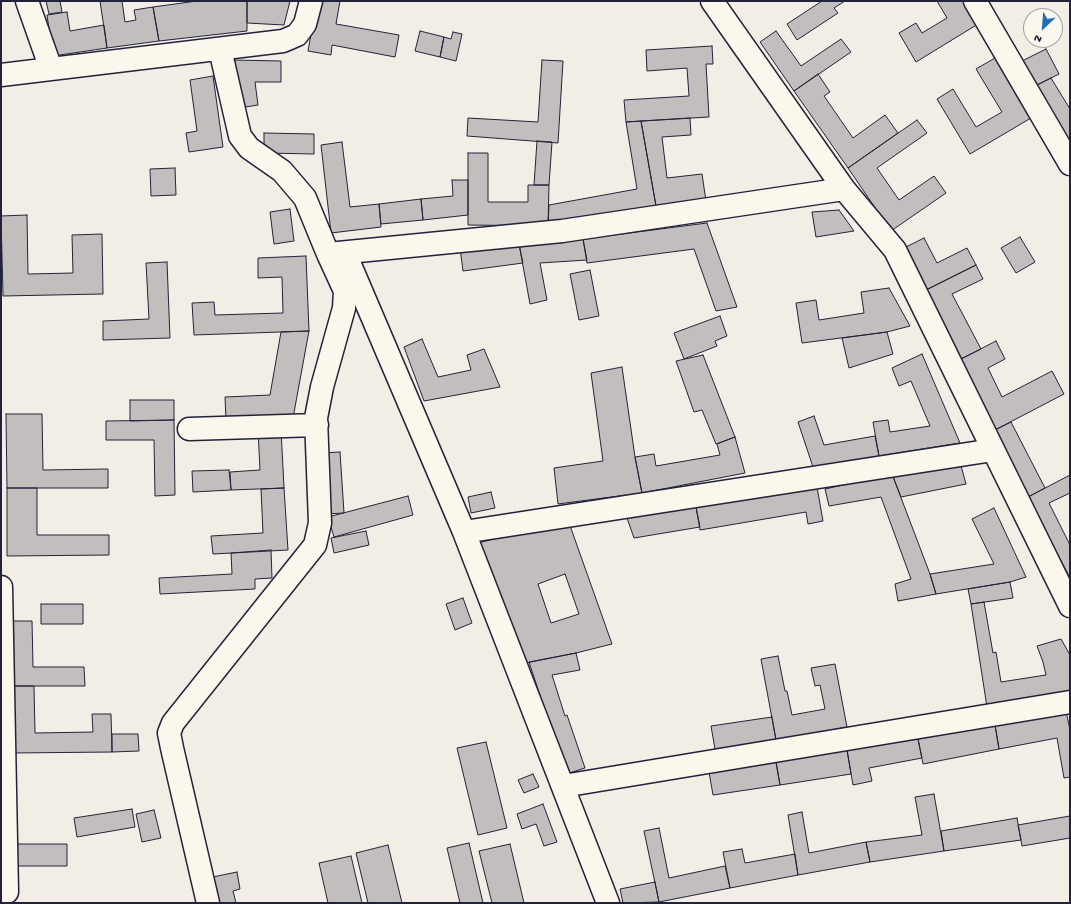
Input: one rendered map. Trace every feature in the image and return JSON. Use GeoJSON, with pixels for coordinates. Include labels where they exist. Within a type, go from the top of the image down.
{"type":"FeatureCollection","features":[{"type":"Feature","properties":{"kind":"street"},"geometry":{"type":"LineString","coordinates":[[27,1],[51,69]]}},
{"type":"Feature","properties":{"kind":"street"},"geometry":{"type":"LineString","coordinates":[[1,75],[283,41],[297,35],[305,24],[310,1]]}},
{"type":"Feature","properties":{"kind":"street"},"geometry":{"type":"LineString","coordinates":[[712,1],[844,189],[895,250],[1070,606]]}},
{"type":"Feature","properties":{"kind":"street"},"geometry":{"type":"LineString","coordinates":[[974,1],[1070,164]]}},
{"type":"Feature","properties":{"kind":"street"},"geometry":{"type":"LineString","coordinates":[[220,49],[240,136],[249,148],[282,171],[305,198],[337,254],[464,532],[608,903]]}},
{"type":"Feature","properties":{"kind":"street"},"geometry":{"type":"LineString","coordinates":[[337,254],[562,231],[844,189]]}},
{"type":"Feature","properties":{"kind":"street"},"geometry":{"type":"LineString","coordinates":[[208,903],[169,734],[173,723],[316,545],[320,523],[316,418],[322,387],[344,308],[345,291],[337,254]]}},
{"type":"Feature","properties":{"kind":"street"},"geometry":{"type":"LineString","coordinates":[[189,429],[317,425]]}},
{"type":"Feature","properties":{"kind":"street"},"geometry":{"type":"LineString","coordinates":[[464,532],[993,450]]}},
{"type":"Feature","properties":{"kind":"street"},"geometry":{"type":"LineString","coordinates":[[1,587],[7,892]]}},
{"type":"Feature","properties":{"kind":"street"},"geometry":{"type":"LineString","coordinates":[[563,786],[1070,702]]}},
{"type":"Feature","properties":{"kind":"building"},"geometry":{"type":"Polygon","coordinates":[[[46,1],[60,1],[62,12],[49,14],[46,1]]]}},
{"type":"Feature","properties":{"kind":"building"},"geometry":{"type":"Polygon","coordinates":[[[100,1],[122,1],[125,22],[136,20],[134,10],[153,7],[159,41],[107,48],[100,1]]]}},
{"type":"Feature","properties":{"kind":"building"},"geometry":{"type":"Polygon","coordinates":[[[197,1],[247,1],[247,31],[159,41],[153,7],[197,1]]]}},
{"type":"Feature","properties":{"kind":"building"},"geometry":{"type":"Polygon","coordinates":[[[247,1],[290,1],[284,25],[247,23],[247,1]]]}},
{"type":"Feature","properties":{"kind":"building"},"geometry":{"type":"Polygon","coordinates":[[[317,1],[340,1],[336,24],[399,35],[395,57],[332,45],[331,55],[308,51],[317,1]]]}},
{"type":"Feature","properties":{"kind":"building"},"geometry":{"type":"Polygon","coordinates":[[[822,1],[845,1],[834,8],[838,13],[797,40],[787,24],[822,1]]]}},
{"type":"Feature","properties":{"kind":"building"},"geometry":{"type":"Polygon","coordinates":[[[937,1],[964,1],[978,24],[916,62],[899,33],[916,23],[922,33],[947,18],[937,1]]]}},
{"type":"Feature","properties":{"kind":"building"},"geometry":{"type":"Polygon","coordinates":[[[67,12],[70,31],[104,25],[107,48],[53,56],[47,15],[67,12]]]}},
{"type":"Feature","properties":{"kind":"building"},"geometry":{"type":"Polygon","coordinates":[[[420,31],[444,37],[440,57],[415,51],[420,31]]]}},
{"type":"Feature","properties":{"kind":"building"},"geometry":{"type":"Polygon","coordinates":[[[776,31],[801,66],[841,39],[851,52],[794,91],[760,42],[776,31]]]}},
{"type":"Feature","properties":{"kind":"building"},"geometry":{"type":"Polygon","coordinates":[[[453,32],[462,34],[456,61],[440,57],[444,37],[451,39],[453,32]]]}},
{"type":"Feature","properties":{"kind":"building"},"geometry":{"type":"Polygon","coordinates":[[[712,46],[713,64],[706,64],[709,117],[626,122],[624,100],[689,96],[687,68],[647,71],[646,50],[712,46]]]}},
{"type":"Feature","properties":{"kind":"building"},"geometry":{"type":"Polygon","coordinates":[[[1046,49],[1059,74],[1035,86],[1022,61],[1046,49]]]}},
{"type":"Feature","properties":{"kind":"building"},"geometry":{"type":"Polygon","coordinates":[[[995,58],[1031,118],[970,154],[937,99],[953,89],[976,127],[1002,112],[976,69],[995,58]]]}},
{"type":"Feature","properties":{"kind":"building"},"geometry":{"type":"Polygon","coordinates":[[[232,60],[281,61],[281,82],[255,82],[258,105],[239,108],[232,60]]]}},
{"type":"Feature","properties":{"kind":"building"},"geometry":{"type":"Polygon","coordinates":[[[542,60],[563,61],[558,143],[467,136],[468,118],[538,122],[542,60]]]}},
{"type":"Feature","properties":{"kind":"building"},"geometry":{"type":"Polygon","coordinates":[[[818,74],[830,92],[824,96],[853,138],[885,115],[898,133],[848,168],[794,91],[818,74]]]}},
{"type":"Feature","properties":{"kind":"building"},"geometry":{"type":"Polygon","coordinates":[[[213,76],[223,147],[189,152],[186,133],[197,131],[190,80],[213,76]]]}},
{"type":"Feature","properties":{"kind":"building"},"geometry":{"type":"Polygon","coordinates":[[[1051,78],[1070,109],[1070,148],[1033,87],[1051,78]]]}},
{"type":"Feature","properties":{"kind":"building"},"geometry":{"type":"Polygon","coordinates":[[[690,118],[691,135],[662,137],[667,178],[702,174],[706,201],[655,207],[641,121],[690,118]]]}},
{"type":"Feature","properties":{"kind":"building"},"geometry":{"type":"Polygon","coordinates":[[[917,120],[927,133],[877,168],[899,200],[934,176],[946,193],[891,231],[848,168],[917,120]]]}},
{"type":"Feature","properties":{"kind":"building"},"geometry":{"type":"Polygon","coordinates":[[[641,121],[656,206],[548,226],[549,205],[637,189],[626,122],[641,121]]]}},
{"type":"Feature","properties":{"kind":"building"},"geometry":{"type":"Polygon","coordinates":[[[264,133],[314,134],[314,154],[264,153],[264,133]]]}},
{"type":"Feature","properties":{"kind":"building"},"geometry":{"type":"Polygon","coordinates":[[[537,141],[552,142],[549,185],[534,185],[537,141]]]}},
{"type":"Feature","properties":{"kind":"building"},"geometry":{"type":"Polygon","coordinates":[[[342,142],[350,207],[379,204],[381,227],[331,233],[321,145],[342,142]]]}},
{"type":"Feature","properties":{"kind":"building"},"geometry":{"type":"Polygon","coordinates":[[[468,153],[488,153],[488,202],[528,202],[528,185],[549,185],[548,226],[468,225],[468,153]]]}},
{"type":"Feature","properties":{"kind":"building"},"geometry":{"type":"Polygon","coordinates":[[[175,168],[176,195],[151,196],[150,169],[175,168]]]}},
{"type":"Feature","properties":{"kind":"building"},"geometry":{"type":"Polygon","coordinates":[[[452,180],[468,180],[468,215],[423,220],[421,199],[453,196],[452,180]]]}},
{"type":"Feature","properties":{"kind":"building"},"geometry":{"type":"Polygon","coordinates":[[[421,199],[423,220],[381,224],[379,204],[421,199]]]}},
{"type":"Feature","properties":{"kind":"building"},"geometry":{"type":"Polygon","coordinates":[[[290,209],[294,241],[274,244],[270,212],[290,209]]]}},
{"type":"Feature","properties":{"kind":"building"},"geometry":{"type":"Polygon","coordinates":[[[839,210],[854,231],[816,237],[812,212],[839,210]]]}},
{"type":"Feature","properties":{"kind":"building"},"geometry":{"type":"Polygon","coordinates":[[[27,215],[28,274],[73,273],[72,235],[102,234],[103,294],[3,296],[1,216],[27,215]]]}},
{"type":"Feature","properties":{"kind":"building"},"geometry":{"type":"Polygon","coordinates":[[[707,223],[737,307],[716,311],[694,249],[587,263],[583,239],[707,223]]]}},
{"type":"Feature","properties":{"kind":"building"},"geometry":{"type":"Polygon","coordinates":[[[1020,237],[1035,262],[1016,273],[1001,248],[1020,237]]]}},
{"type":"Feature","properties":{"kind":"building"},"geometry":{"type":"Polygon","coordinates":[[[924,238],[937,263],[967,248],[976,265],[922,292],[900,250],[924,238]]]}},
{"type":"Feature","properties":{"kind":"building"},"geometry":{"type":"Polygon","coordinates":[[[583,239],[587,260],[540,263],[547,300],[530,304],[519,244],[583,239]]]}},
{"type":"Feature","properties":{"kind":"building"},"geometry":{"type":"Polygon","coordinates":[[[519,244],[523,263],[463,271],[460,248],[519,244]]]}},
{"type":"Feature","properties":{"kind":"building"},"geometry":{"type":"Polygon","coordinates":[[[306,256],[309,331],[194,335],[192,303],[214,302],[215,315],[283,313],[282,277],[258,278],[258,258],[306,256]]]}},
{"type":"Feature","properties":{"kind":"building"},"geometry":{"type":"Polygon","coordinates":[[[167,262],[170,338],[103,340],[103,321],[149,319],[146,263],[167,262]]]}},
{"type":"Feature","properties":{"kind":"building"},"geometry":{"type":"Polygon","coordinates":[[[976,265],[983,279],[952,294],[981,349],[957,361],[922,292],[976,265]]]}},
{"type":"Feature","properties":{"kind":"building"},"geometry":{"type":"Polygon","coordinates":[[[590,270],[599,316],[579,320],[570,274],[590,270]]]}},
{"type":"Feature","properties":{"kind":"building"},"geometry":{"type":"Polygon","coordinates":[[[889,288],[910,326],[887,332],[802,343],[796,303],[816,300],[819,320],[864,313],[861,292],[889,288]]]}},
{"type":"Feature","properties":{"kind":"building"},"geometry":{"type":"Polygon","coordinates":[[[720,316],[727,336],[715,341],[717,346],[684,359],[674,333],[720,316]]]}},
{"type":"Feature","properties":{"kind":"building"},"geometry":{"type":"Polygon","coordinates":[[[309,331],[293,418],[226,420],[225,397],[270,395],[281,332],[309,331]]]}},
{"type":"Feature","properties":{"kind":"building"},"geometry":{"type":"Polygon","coordinates":[[[887,332],[893,354],[849,368],[842,338],[887,332]]]}},
{"type":"Feature","properties":{"kind":"building"},"geometry":{"type":"Polygon","coordinates":[[[422,339],[438,377],[471,370],[467,355],[484,349],[500,387],[424,401],[404,347],[422,339]]]}},
{"type":"Feature","properties":{"kind":"building"},"geometry":{"type":"Polygon","coordinates":[[[996,341],[1005,359],[988,368],[1002,397],[1052,371],[1064,394],[993,431],[957,361],[996,341]]]}},
{"type":"Feature","properties":{"kind":"building"},"geometry":{"type":"Polygon","coordinates":[[[922,354],[960,443],[879,456],[873,422],[888,420],[890,432],[930,426],[911,381],[899,386],[892,368],[922,354]]]}},
{"type":"Feature","properties":{"kind":"building"},"geometry":{"type":"Polygon","coordinates":[[[703,355],[735,437],[716,444],[702,410],[694,412],[676,361],[703,355]]]}},
{"type":"Feature","properties":{"kind":"building"},"geometry":{"type":"Polygon","coordinates":[[[622,367],[635,457],[642,493],[558,504],[554,468],[603,461],[591,373],[622,367]]]}},
{"type":"Feature","properties":{"kind":"building"},"geometry":{"type":"Polygon","coordinates":[[[130,400],[174,400],[174,420],[130,421],[130,400]]]}},
{"type":"Feature","properties":{"kind":"building"},"geometry":{"type":"Polygon","coordinates":[[[6,414],[42,414],[43,470],[108,469],[108,488],[7,488],[6,414]]]}},
{"type":"Feature","properties":{"kind":"building"},"geometry":{"type":"Polygon","coordinates":[[[814,416],[824,445],[875,436],[879,456],[813,467],[798,422],[814,416]]]}},
{"type":"Feature","properties":{"kind":"building"},"geometry":{"type":"Polygon","coordinates":[[[174,420],[175,495],[155,496],[154,440],[106,440],[106,421],[174,420]]]}},
{"type":"Feature","properties":{"kind":"building"},"geometry":{"type":"Polygon","coordinates":[[[1011,422],[1045,488],[1028,497],[993,431],[1011,422]]]}},
{"type":"Feature","properties":{"kind":"building"},"geometry":{"type":"Polygon","coordinates":[[[281,429],[284,488],[231,490],[230,472],[260,470],[258,430],[281,429]]]}},
{"type":"Feature","properties":{"kind":"building"},"geometry":{"type":"Polygon","coordinates":[[[735,437],[745,473],[642,493],[635,457],[654,454],[656,466],[720,455],[717,444],[735,437]]]}},
{"type":"Feature","properties":{"kind":"building"},"geometry":{"type":"Polygon","coordinates":[[[340,452],[344,513],[325,514],[320,453],[340,452]]]}},
{"type":"Feature","properties":{"kind":"building"},"geometry":{"type":"Polygon","coordinates":[[[960,462],[966,484],[901,497],[892,474],[960,462]]]}},
{"type":"Feature","properties":{"kind":"building"},"geometry":{"type":"Polygon","coordinates":[[[229,470],[231,490],[193,492],[192,471],[229,470]]]}},
{"type":"Feature","properties":{"kind":"building"},"geometry":{"type":"Polygon","coordinates":[[[892,474],[930,574],[936,594],[898,601],[895,584],[911,579],[881,497],[829,506],[825,489],[892,474]]]}},
{"type":"Feature","properties":{"kind":"building"},"geometry":{"type":"Polygon","coordinates":[[[1070,475],[1070,493],[1049,503],[1070,545],[1070,578],[1028,497],[1070,475]]]}},
{"type":"Feature","properties":{"kind":"building"},"geometry":{"type":"Polygon","coordinates":[[[817,487],[823,521],[808,524],[806,512],[700,530],[696,507],[817,487]]]}},
{"type":"Feature","properties":{"kind":"building"},"geometry":{"type":"Polygon","coordinates":[[[7,488],[37,488],[37,535],[109,535],[109,555],[7,556],[7,488]]]}},
{"type":"Feature","properties":{"kind":"building"},"geometry":{"type":"Polygon","coordinates":[[[284,488],[288,550],[213,554],[211,536],[263,533],[261,489],[284,488]]]}},
{"type":"Feature","properties":{"kind":"building"},"geometry":{"type":"Polygon","coordinates":[[[491,492],[495,508],[471,513],[468,497],[491,492]]]}},
{"type":"Feature","properties":{"kind":"building"},"geometry":{"type":"Polygon","coordinates":[[[408,496],[413,515],[334,537],[328,517],[408,496]]]}},
{"type":"Feature","properties":{"kind":"building"},"geometry":{"type":"Polygon","coordinates":[[[696,507],[700,527],[634,538],[627,518],[696,507]]]}},
{"type":"Feature","properties":{"kind":"building"},"geometry":{"type":"Polygon","coordinates":[[[994,508],[1026,577],[1010,582],[936,594],[930,574],[994,564],[972,519],[994,508]]]}},
{"type":"Feature","properties":{"kind":"building"},"geometry":{"type":"Polygon","coordinates":[[[568,520],[612,644],[521,664],[478,543],[568,520]],[[565,574],[538,584],[551,623],[579,614],[565,574]]]}},
{"type":"Feature","properties":{"kind":"building"},"geometry":{"type":"Polygon","coordinates":[[[366,531],[369,545],[334,553],[331,538],[366,531]]]}},
{"type":"Feature","properties":{"kind":"building"},"geometry":{"type":"Polygon","coordinates":[[[271,550],[272,578],[255,579],[255,589],[160,594],[159,578],[232,574],[231,553],[271,550]]]}},
{"type":"Feature","properties":{"kind":"building"},"geometry":{"type":"Polygon","coordinates":[[[1010,582],[1013,598],[971,604],[968,589],[1010,582]]]}},
{"type":"Feature","properties":{"kind":"building"},"geometry":{"type":"Polygon","coordinates":[[[463,598],[472,623],[455,630],[446,604],[463,598]]]}},
{"type":"Feature","properties":{"kind":"building"},"geometry":{"type":"Polygon","coordinates":[[[984,602],[993,653],[996,652],[1001,682],[1046,675],[1037,646],[1061,639],[1070,655],[1070,694],[987,707],[971,604],[984,602]]]}},
{"type":"Feature","properties":{"kind":"building"},"geometry":{"type":"Polygon","coordinates":[[[41,604],[83,604],[83,624],[41,624],[41,604]]]}},
{"type":"Feature","properties":{"kind":"building"},"geometry":{"type":"Polygon","coordinates":[[[10,621],[32,621],[33,667],[84,667],[85,686],[11,686],[10,621]]]}},
{"type":"Feature","properties":{"kind":"building"},"geometry":{"type":"Polygon","coordinates":[[[576,653],[580,670],[552,675],[565,716],[567,715],[585,768],[566,774],[529,662],[576,653]]]}},
{"type":"Feature","properties":{"kind":"building"},"geometry":{"type":"Polygon","coordinates":[[[778,656],[785,691],[787,691],[792,715],[825,709],[820,685],[815,686],[811,668],[835,664],[847,727],[776,740],[761,659],[778,656]]]}},
{"type":"Feature","properties":{"kind":"building"},"geometry":{"type":"Polygon","coordinates":[[[11,686],[34,686],[35,733],[93,732],[92,714],[111,714],[112,752],[12,753],[11,686]]]}},
{"type":"Feature","properties":{"kind":"building"},"geometry":{"type":"Polygon","coordinates":[[[1066,711],[1070,730],[1070,777],[1064,778],[1057,738],[999,749],[995,725],[1066,711]]]}},
{"type":"Feature","properties":{"kind":"building"},"geometry":{"type":"Polygon","coordinates":[[[772,717],[776,740],[715,749],[711,726],[772,717]]]}},
{"type":"Feature","properties":{"kind":"building"},"geometry":{"type":"Polygon","coordinates":[[[995,725],[999,749],[923,764],[918,739],[995,725]]]}},
{"type":"Feature","properties":{"kind":"building"},"geometry":{"type":"Polygon","coordinates":[[[112,734],[138,734],[139,751],[112,752],[112,734]]]}},
{"type":"Feature","properties":{"kind":"building"},"geometry":{"type":"Polygon","coordinates":[[[918,739],[922,758],[869,768],[872,781],[853,785],[847,750],[918,739]]]}},
{"type":"Feature","properties":{"kind":"building"},"geometry":{"type":"Polygon","coordinates":[[[486,742],[507,828],[478,835],[457,748],[486,742]]]}},
{"type":"Feature","properties":{"kind":"building"},"geometry":{"type":"Polygon","coordinates":[[[847,750],[851,774],[780,785],[776,762],[847,750]]]}},
{"type":"Feature","properties":{"kind":"building"},"geometry":{"type":"Polygon","coordinates":[[[776,762],[780,785],[713,795],[709,772],[776,762]]]}},
{"type":"Feature","properties":{"kind":"building"},"geometry":{"type":"Polygon","coordinates":[[[533,774],[539,787],[524,793],[518,780],[533,774]]]}},
{"type":"Feature","properties":{"kind":"building"},"geometry":{"type":"Polygon","coordinates":[[[934,794],[944,851],[870,862],[866,842],[922,835],[915,797],[934,794]]]}},
{"type":"Feature","properties":{"kind":"building"},"geometry":{"type":"Polygon","coordinates":[[[543,804],[557,842],[544,846],[536,824],[522,829],[517,814],[543,804]]]}},
{"type":"Feature","properties":{"kind":"building"},"geometry":{"type":"Polygon","coordinates":[[[132,809],[135,827],[77,837],[74,818],[132,809]]]}},
{"type":"Feature","properties":{"kind":"building"},"geometry":{"type":"Polygon","coordinates":[[[154,810],[161,838],[142,842],[136,814],[154,810]]]}},
{"type":"Feature","properties":{"kind":"building"},"geometry":{"type":"Polygon","coordinates":[[[802,812],[809,853],[866,842],[870,862],[798,875],[788,815],[802,812]]]}},
{"type":"Feature","properties":{"kind":"building"},"geometry":{"type":"Polygon","coordinates":[[[1070,816],[1070,838],[1022,846],[1018,825],[1070,816]]]}},
{"type":"Feature","properties":{"kind":"building"},"geometry":{"type":"Polygon","coordinates":[[[1017,818],[1021,840],[944,851],[941,831],[1017,818]]]}},
{"type":"Feature","properties":{"kind":"building"},"geometry":{"type":"Polygon","coordinates":[[[659,828],[669,878],[725,866],[730,888],[659,902],[644,831],[659,828]]]}},
{"type":"Feature","properties":{"kind":"building"},"geometry":{"type":"Polygon","coordinates":[[[469,843],[483,903],[460,903],[447,848],[469,843]]]}},
{"type":"Feature","properties":{"kind":"building"},"geometry":{"type":"Polygon","coordinates":[[[16,844],[67,844],[67,866],[16,866],[16,844]]]}},
{"type":"Feature","properties":{"kind":"building"},"geometry":{"type":"Polygon","coordinates":[[[510,844],[524,903],[492,903],[479,851],[510,844]]]}},
{"type":"Feature","properties":{"kind":"building"},"geometry":{"type":"Polygon","coordinates":[[[388,845],[402,903],[368,903],[356,853],[388,845]]]}},
{"type":"Feature","properties":{"kind":"building"},"geometry":{"type":"Polygon","coordinates":[[[742,849],[745,863],[795,854],[798,875],[730,888],[723,852],[742,849]]]}},
{"type":"Feature","properties":{"kind":"building"},"geometry":{"type":"Polygon","coordinates":[[[351,856],[362,903],[328,903],[319,863],[351,856]]]}},
{"type":"Feature","properties":{"kind":"building"},"geometry":{"type":"Polygon","coordinates":[[[237,872],[240,889],[233,891],[236,903],[213,903],[208,878],[237,872]]]}},
{"type":"Feature","properties":{"kind":"building"},"geometry":{"type":"Polygon","coordinates":[[[655,882],[659,902],[623,903],[620,889],[655,882]]]}}]}
